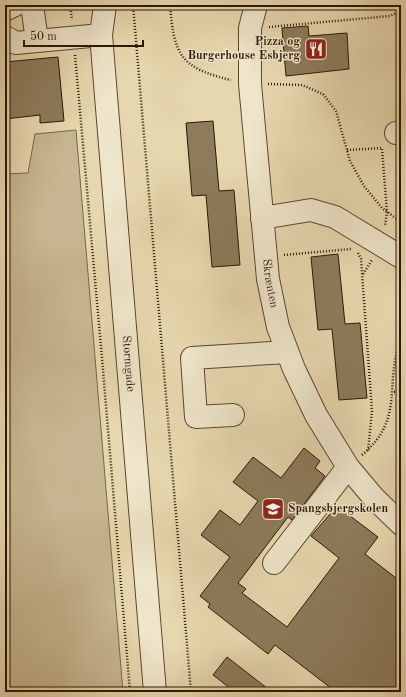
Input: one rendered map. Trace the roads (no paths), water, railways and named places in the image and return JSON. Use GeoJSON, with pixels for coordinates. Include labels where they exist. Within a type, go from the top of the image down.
{"type":"FeatureCollection","features":[{"type":"Feature","properties":{"kind":"street"},"geometry":{"type":"LineString","coordinates":[[5,10],[15,5]]}},
{"type":"Feature","properties":{"kind":"street"},"geometry":{"type":"LineString","coordinates":[[32,5],[37,41]]}},
{"type":"Feature","properties":{"kind":"street","name":"Stormgade"},"geometry":{"type":"LineString","coordinates":[[91,5],[101,35]]}},
{"type":"Feature","properties":{"kind":"street","name":"Stormgade"},"geometry":{"type":"LineString","coordinates":[[105,5],[101,35],[155,692]]}},
{"type":"Feature","properties":{"kind":"street","name":"Skrænten"},"geometry":{"type":"LineString","coordinates":[[256,5],[250,28],[250,84],[268,279],[278,327],[316,414],[348,467],[374,498],[401,524]]}},
{"type":"Feature","properties":{"kind":"street"},"geometry":{"type":"LineString","coordinates":[[5,37],[16,43],[101,35]]}},
{"type":"Feature","properties":{"kind":"street"},"geometry":{"type":"LineString","coordinates":[[262,218],[311,210],[335,217],[401,257]]}},
{"type":"Feature","properties":{"kind":"street"},"geometry":{"type":"LineString","coordinates":[[233,415],[196,417],[192,358],[288,352]]}},
{"type":"Feature","properties":{"kind":"street"},"geometry":{"type":"LineString","coordinates":[[274,563],[348,467]]}},
{"type":"Feature","properties":{"kind":"place","name":"Pizza og Burgerhouse Esbjerg"},"geometry":{"type":"Point","coordinates":[316,49]}},
{"type":"Feature","properties":{"kind":"place","name":"Spangsbjergskolen"},"geometry":{"type":"Point","coordinates":[273,509]}}]}
